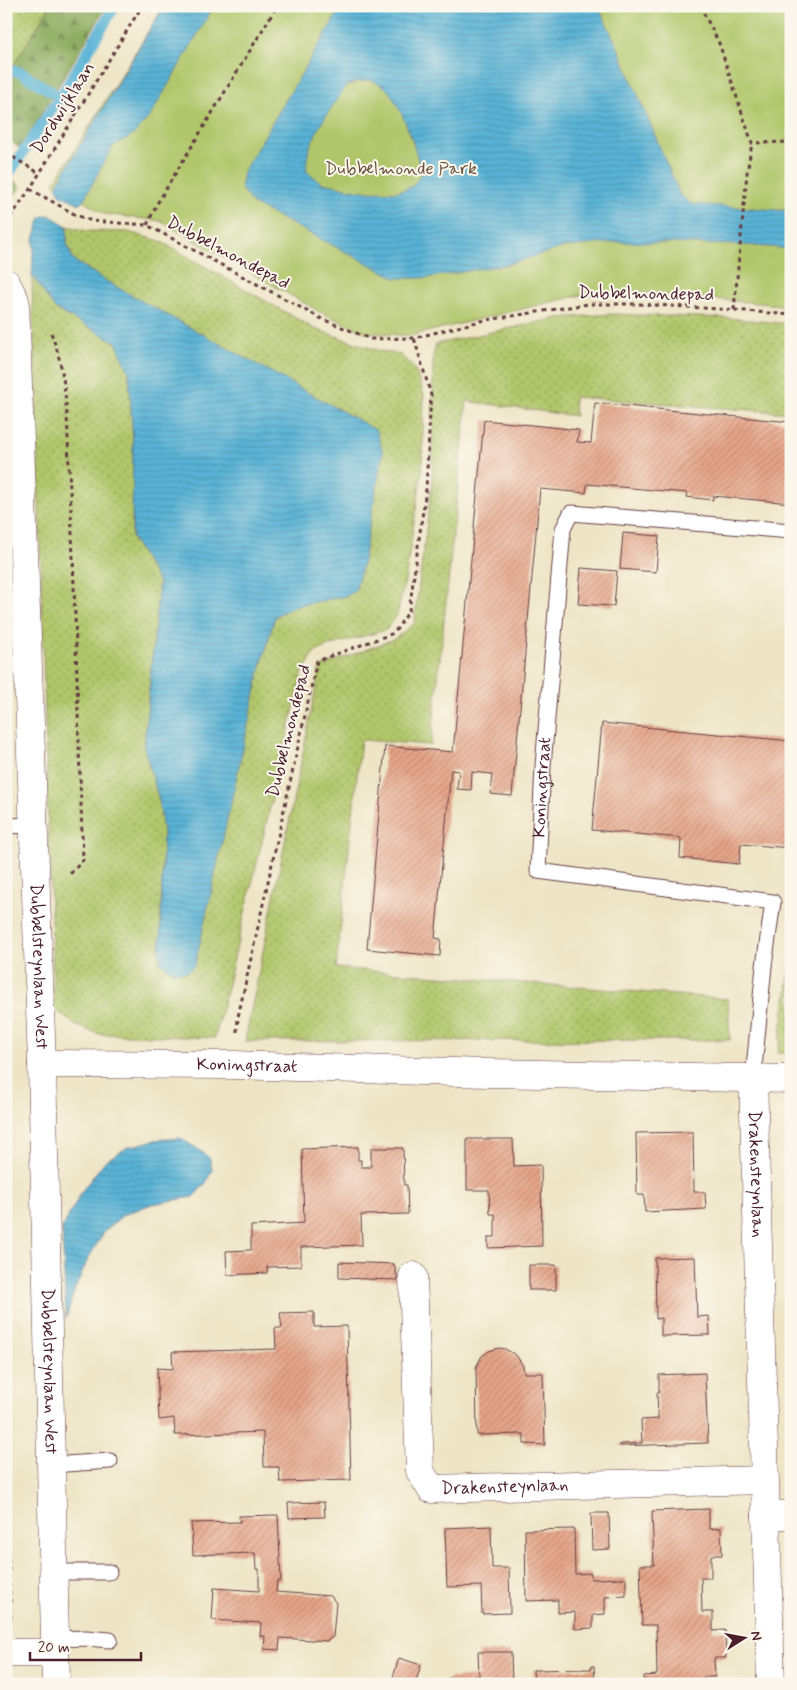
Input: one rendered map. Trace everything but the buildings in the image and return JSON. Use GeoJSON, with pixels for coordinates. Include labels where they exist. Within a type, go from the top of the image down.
{"type":"FeatureCollection","features":[{"type":"Feature","properties":{"kind":"street","name":"Dubbelsteynlaan West"},"geometry":{"type":"LineString","coordinates":[[6,283],[15,300],[19,825],[42,1064],[62,1464],[52,1572],[48,1649],[56,1684]]}},
{"type":"Feature","properties":{"kind":"street","name":"Koningstraat"},"geometry":{"type":"LineString","coordinates":[[42,1064],[234,1065],[496,1074],[791,1079]]}},
{"type":"Feature","properties":{"kind":"street","name":"Drakensteynlaan"},"geometry":{"type":"LineString","coordinates":[[753,1078],[764,1480],[778,1515],[771,1684]]}},
{"type":"Feature","properties":{"kind":"street","name":"Drakensteynlaan"},"geometry":{"type":"LineString","coordinates":[[412,1276],[420,1471],[431,1489],[764,1480]]}},
{"type":"Feature","properties":{"kind":"street"},"geometry":{"type":"LineString","coordinates":[[6,1653],[48,1649]]}},
{"type":"Feature","properties":{"kind":"lane","name":"Koningstraat"},"geometry":{"type":"LineString","coordinates":[[753,1078],[764,966],[773,902],[538,871],[544,766],[563,529],[572,512],[791,531]]}},
{"type":"Feature","properties":{"kind":"lane"},"geometry":{"type":"LineString","coordinates":[[62,1464],[110,1461]]}},
{"type":"Feature","properties":{"kind":"lane"},"geometry":{"type":"LineString","coordinates":[[52,1572],[109,1572]]}},
{"type":"Feature","properties":{"kind":"lane"},"geometry":{"type":"LineString","coordinates":[[48,1649],[86,1638],[110,1640]]}},
{"type":"Feature","properties":{"kind":"path","name":"Dordwijklaan"},"geometry":{"type":"LineString","coordinates":[[6,224],[30,189],[142,6]]}},
{"type":"Feature","properties":{"kind":"path"},"geometry":{"type":"LineString","coordinates":[[147,225],[158,202],[277,6]]}},
{"type":"Feature","properties":{"kind":"path"},"geometry":{"type":"LineString","coordinates":[[700,6],[719,43],[752,143],[747,173],[734,310]]}},
{"type":"Feature","properties":{"kind":"path"},"geometry":{"type":"LineString","coordinates":[[752,143],[791,142]]}},
{"type":"Feature","properties":{"kind":"path"},"geometry":{"type":"LineString","coordinates":[[7,154],[39,173]]}},
{"type":"Feature","properties":{"kind":"path","name":"Dubbelmondepad"},"geometry":{"type":"LineString","coordinates":[[30,189],[54,204],[76,215],[92,220],[147,225],[348,331],[371,340],[414,338],[481,321],[588,304],[640,304],[791,315]]}},
{"type":"Feature","properties":{"kind":"path"},"geometry":{"type":"LineString","coordinates":[[49,328],[59,351],[64,389],[71,530],[83,860],[70,874]]}},
{"type":"Feature","properties":{"kind":"path","name":"Dubbelmondepad"},"geometry":{"type":"LineString","coordinates":[[234,1065],[238,1017],[318,661],[394,634],[409,611],[426,489],[431,395],[414,338]]}},
{"type":"Feature","properties":{"kind":"path"},"geometry":{"type":"LineString","coordinates":[[6,1487],[11,1627],[33,1626],[48,1649]]}},
{"type":"Feature","properties":{"kind":"green space"},"geometry":{"type":"Polygon","coordinates":[[[6,6],[50,6],[6,78],[6,6]]]}},
{"type":"Feature","properties":{"kind":"green space"},"geometry":{"type":"Polygon","coordinates":[[[50,6],[107,6],[20,149],[6,137],[6,78],[50,6]]]}},
{"type":"Feature","properties":{"kind":"green space","name":"Dubbelmonde Park"},"geometry":{"type":"Polygon","coordinates":[[[164,6],[791,6],[791,306],[637,292],[581,295],[409,336],[364,332],[320,312],[160,221],[104,214],[54,183],[164,6]]]}},
{"type":"Feature","properties":{"kind":"green space"},"geometry":{"type":"Polygon","coordinates":[[[6,175],[21,186],[6,207],[6,175]]]}},
{"type":"Feature","properties":{"kind":"green space"},"geometry":{"type":"Polygon","coordinates":[[[67,226],[87,231],[128,232],[160,241],[315,329],[377,350],[401,355],[415,369],[424,395],[422,471],[405,581],[397,615],[386,630],[328,646],[314,653],[302,674],[215,1038],[99,1034],[75,1025],[54,1009],[32,275],[55,309],[116,342],[129,372],[133,444],[132,538],[159,582],[144,747],[159,800],[163,832],[160,962],[261,666],[275,616],[294,606],[346,596],[111,284],[73,260],[67,244],[67,226]]]}},
{"type":"Feature","properties":{"kind":"green space"},"geometry":{"type":"Polygon","coordinates":[[[612,314],[727,318],[791,324],[791,413],[574,397],[575,416],[467,401],[431,745],[361,740],[336,968],[728,999],[730,1040],[245,1041],[320,667],[394,639],[414,624],[432,483],[433,357],[436,344],[558,318],[612,314]]]}},
{"type":"Feature","properties":{"kind":"green space"},"geometry":{"type":"Polygon","coordinates":[[[790,970],[791,1053],[778,1053],[778,1052],[790,970]]]}},
{"type":"Feature","properties":{"kind":"water"},"geometry":{"type":"Polygon","coordinates":[[[164,6],[214,6],[150,116],[133,135],[113,146],[80,204],[61,195],[56,186],[164,6]]]}},
{"type":"Feature","properties":{"kind":"water"},"geometry":{"type":"Polygon","coordinates":[[[342,6],[598,6],[618,48],[680,195],[691,204],[791,211],[791,249],[747,245],[618,242],[565,247],[509,264],[425,278],[396,278],[253,204],[241,189],[243,172],[342,6]],[[372,80],[355,82],[345,87],[313,139],[307,162],[307,172],[322,183],[361,191],[397,192],[413,186],[421,174],[413,142],[394,98],[388,90],[372,80]]]}},
{"type":"Feature","properties":{"kind":"water"},"geometry":{"type":"Polygon","coordinates":[[[49,215],[67,226],[67,244],[73,260],[111,284],[376,430],[383,452],[362,566],[355,591],[346,596],[294,606],[275,616],[261,666],[195,965],[187,972],[173,971],[160,962],[163,832],[159,800],[144,747],[159,583],[132,538],[133,444],[129,372],[116,342],[55,309],[32,275],[34,239],[41,217],[49,215]]]}},
{"type":"Feature","properties":{"kind":"water"},"geometry":{"type":"Polygon","coordinates":[[[180,1138],[210,1159],[212,1170],[206,1183],[193,1197],[152,1204],[123,1215],[104,1232],[88,1259],[75,1289],[66,1318],[62,1228],[82,1191],[105,1161],[128,1147],[155,1140],[180,1138]]]}},
{"type":"Feature","properties":{"kind":"waterway"},"geometry":{"type":"LineString","coordinates":[[6,178],[60,97],[115,6]]}},
{"type":"Feature","properties":{"kind":"waterway"},"geometry":{"type":"LineString","coordinates":[[6,68],[20,72],[60,97]]}}]}
